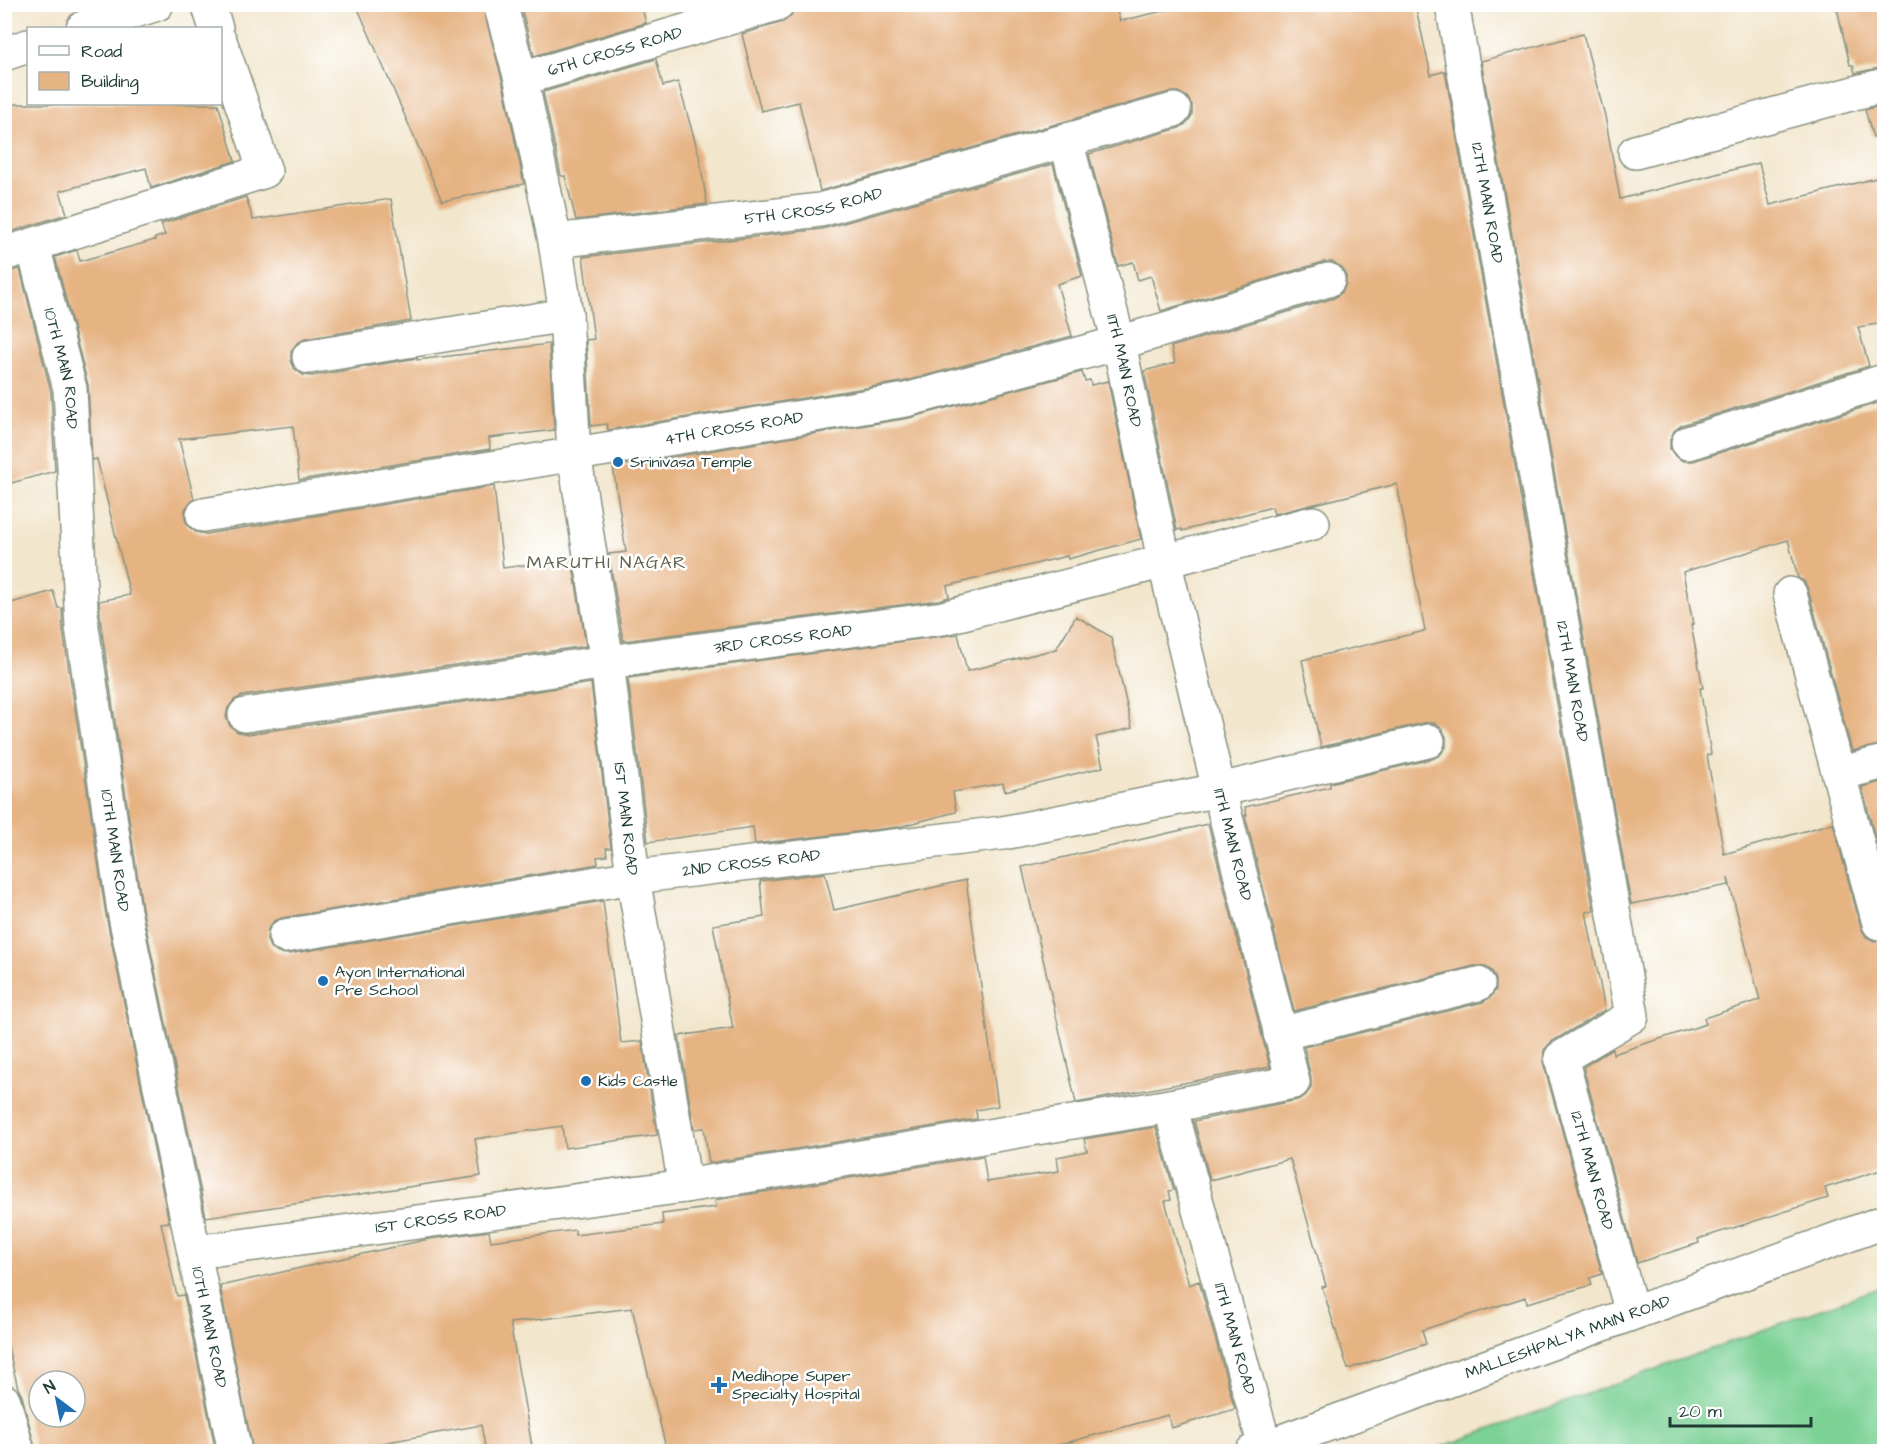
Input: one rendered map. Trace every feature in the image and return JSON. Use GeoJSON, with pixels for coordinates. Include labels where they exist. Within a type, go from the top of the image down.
{"type":"FeatureCollection","features":[{"type":"Feature","properties":{"kind":"street"},"geometry":{"type":"LineString","coordinates":[[86,27],[158,4]]}},
{"type":"Feature","properties":{"kind":"street"},"geometry":{"type":"LineString","coordinates":[[208,4],[216,27]]}},
{"type":"Feature","properties":{"kind":"street","name":"1ST MAIN ROAD"},"geometry":{"type":"LineString","coordinates":[[500,4],[521,80],[555,241],[566,315],[574,453],[607,662],[633,877],[686,1186]]}},
{"type":"Feature","properties":{"kind":"street","name":"6TH CROSS ROAD"},"geometry":{"type":"LineString","coordinates":[[521,80],[777,4]]}},
{"type":"Feature","properties":{"kind":"street","name":"12TH MAIN ROAD"},"geometry":{"type":"LineString","coordinates":[[1452,4],[1632,1016],[1561,1058],[1632,1313]]}},
{"type":"Feature","properties":{"kind":"street"},"geometry":{"type":"LineString","coordinates":[[4,54],[27,46]]}},
{"type":"Feature","properties":{"kind":"street"},"geometry":{"type":"LineString","coordinates":[[19,250],[265,171],[222,47]]}},
{"type":"Feature","properties":{"kind":"street"},"geometry":{"type":"LineString","coordinates":[[1635,152],[1884,85]]}},
{"type":"Feature","properties":{"kind":"street","name":"5TH CROSS ROAD"},"geometry":{"type":"LineString","coordinates":[[555,241],[820,210],[1174,110]]}},
{"type":"Feature","properties":{"kind":"street","name":"11TH MAIN ROAD"},"geometry":{"type":"LineString","coordinates":[[1066,140],[1119,343],[1164,560],[1218,790],[1293,1082],[1170,1106],[1259,1449]]}},
{"type":"Feature","properties":{"kind":"street","name":"10TH MAIN ROAD"},"geometry":{"type":"LineString","coordinates":[[19,250],[70,389],[82,627],[124,911],[235,1452]]}},
{"type":"Feature","properties":{"kind":"street","name":"4TH CROSS ROAD"},"geometry":{"type":"LineString","coordinates":[[203,515],[906,400],[1119,343],[1328,280]]}},
{"type":"Feature","properties":{"kind":"street"},"geometry":{"type":"LineString","coordinates":[[309,357],[566,315]]}},
{"type":"Feature","properties":{"kind":"street"},"geometry":{"type":"LineString","coordinates":[[1688,443],[1884,381]]}},
{"type":"Feature","properties":{"kind":"street","name":"3RD CROSS ROAD"},"geometry":{"type":"LineString","coordinates":[[245,715],[607,662],[943,618],[1313,523]]}},
{"type":"Feature","properties":{"kind":"street"},"geometry":{"type":"LineString","coordinates":[[1790,594],[1879,923]]}},
{"type":"Feature","properties":{"kind":"street","name":"2ND CROSS ROAD"},"geometry":{"type":"LineString","coordinates":[[285,936],[633,877],[1003,832],[1218,790],[1428,741]]}},
{"type":"Feature","properties":{"kind":"street"},"geometry":{"type":"LineString","coordinates":[[1839,774],[1884,762]]}},
{"type":"Feature","properties":{"kind":"street"},"geometry":{"type":"LineString","coordinates":[[1280,1034],[1478,984]]}},
{"type":"Feature","properties":{"kind":"street","name":"1ST CROSS ROAD"},"geometry":{"type":"LineString","coordinates":[[195,1252],[686,1186],[1170,1106]]}},
{"type":"Feature","properties":{"kind":"street","name":"MALLESHPALYA MAIN ROAD"},"geometry":{"type":"LineString","coordinates":[[1259,1449],[1884,1222]]}},
{"type":"Feature","properties":{"kind":"street"},"geometry":{"type":"LineString","coordinates":[[4,1401],[18,1452]]}},
{"type":"Feature","properties":{"kind":"green space"},"geometry":{"type":"Polygon","coordinates":[[[1884,1286],[1884,1451],[1430,1451],[1884,1286]]]}},
{"type":"Feature","properties":{"kind":"building"},"geometry":{"type":"Polygon","coordinates":[[[356,4],[482,4],[503,83],[524,184],[442,201],[356,4]]]}},
{"type":"Feature","properties":{"kind":"building"},"geometry":{"type":"Polygon","coordinates":[[[520,4],[641,4],[646,23],[534,56],[520,4]]]}},
{"type":"Feature","properties":{"kind":"building"},"geometry":{"type":"Polygon","coordinates":[[[795,4],[1115,4],[1120,21],[1193,4],[1415,4],[1431,75],[1445,71],[1594,911],[1586,912],[1605,1010],[1551,1042],[1544,1050],[1543,1062],[1602,1274],[1590,1278],[1592,1285],[1527,1303],[1526,1297],[1422,1330],[1426,1344],[1348,1369],[1322,1287],[1326,1286],[1290,1159],[1210,1180],[1194,1121],[1297,1100],[1305,1096],[1311,1088],[1311,1078],[1304,1047],[1483,1002],[1491,997],[1496,989],[1496,980],[1492,971],[1484,966],[1474,966],[1294,1011],[1245,815],[1247,815],[1245,807],[1330,787],[1330,783],[1432,759],[1440,755],[1446,747],[1446,737],[1442,729],[1434,723],[1424,723],[1321,747],[1302,660],[1425,631],[1397,484],[1274,514],[1272,507],[1182,531],[1182,529],[1177,530],[1144,371],[1175,363],[1171,347],[1334,298],[1342,292],[1346,284],[1346,274],[1333,262],[1323,262],[1161,311],[1151,276],[1138,280],[1133,262],[1118,266],[1089,154],[1179,128],[1187,123],[1192,115],[1192,105],[1187,97],[1178,92],[1169,92],[820,191],[799,102],[761,111],[742,34],[783,22],[791,16],[795,4]]]}},
{"type":"Feature","properties":{"kind":"building"},"geometry":{"type":"Polygon","coordinates":[[[1836,4],[1884,4],[1884,67],[1855,73],[1853,65],[1850,65],[1836,4]]]}},
{"type":"Feature","properties":{"kind":"building"},"geometry":{"type":"Polygon","coordinates":[[[1583,34],[1605,116],[1620,199],[1759,163],[1770,205],[1884,176],[1884,323],[1858,327],[1869,366],[1682,425],[1674,431],[1670,440],[1670,449],[1683,461],[1693,461],[1880,402],[1884,418],[1884,744],[1852,751],[1808,589],[1804,581],[1798,578],[1788,540],[1683,572],[1703,688],[1700,688],[1711,754],[1707,755],[1724,854],[1833,823],[1861,928],[1866,937],[1874,941],[1884,941],[1884,1169],[1825,1188],[1828,1198],[1698,1239],[1699,1243],[1637,1263],[1583,1067],[1612,1049],[1613,1054],[1706,1024],[1704,1018],[1760,1000],[1728,878],[1729,885],[1631,904],[1481,61],[1583,34]]]}},
{"type":"Feature","properties":{"kind":"building"},"geometry":{"type":"Polygon","coordinates":[[[656,59],[663,86],[678,82],[699,155],[707,204],[576,220],[565,176],[561,176],[543,92],[656,59]]]}},
{"type":"Feature","properties":{"kind":"building"},"geometry":{"type":"Polygon","coordinates":[[[4,104],[218,105],[235,161],[151,188],[146,168],[60,191],[67,214],[4,234],[4,104]]]}},
{"type":"Feature","properties":{"kind":"building"},"geometry":{"type":"Polygon","coordinates":[[[1884,104],[1884,136],[1873,137],[1865,110],[1884,104]]]}},
{"type":"Feature","properties":{"kind":"building"},"geometry":{"type":"Polygon","coordinates":[[[1053,164],[1082,276],[1057,284],[1072,336],[902,382],[608,430],[607,424],[591,426],[586,340],[594,339],[583,257],[822,229],[1053,164]]]}},
{"type":"Feature","properties":{"kind":"building"},"geometry":{"type":"Polygon","coordinates":[[[246,197],[253,220],[391,199],[411,321],[305,339],[297,343],[291,351],[291,361],[295,369],[303,375],[312,376],[417,358],[417,360],[549,344],[554,430],[489,438],[490,449],[299,480],[293,426],[179,439],[194,499],[185,509],[188,526],[196,532],[206,534],[494,486],[503,568],[572,559],[586,646],[242,696],[234,700],[228,708],[226,717],[230,726],[238,732],[248,734],[591,683],[611,848],[606,848],[607,856],[597,857],[598,864],[282,918],[274,921],[268,929],[267,940],[270,947],[278,953],[288,954],[603,901],[621,1043],[642,1041],[657,1135],[565,1148],[562,1126],[475,1139],[481,1176],[206,1217],[142,908],[101,625],[99,601],[130,595],[97,459],[92,460],[88,385],[55,257],[77,250],[80,261],[155,240],[165,235],[161,224],[246,197]]]}},
{"type":"Feature","properties":{"kind":"building"},"geometry":{"type":"Polygon","coordinates":[[[20,269],[51,392],[55,471],[4,485],[4,272],[20,269]]]}},
{"type":"Feature","properties":{"kind":"building"},"geometry":{"type":"Polygon","coordinates":[[[1082,372],[1085,381],[1090,380],[1091,385],[1108,381],[1141,539],[1068,559],[1067,556],[947,586],[949,597],[939,600],[623,641],[609,554],[626,552],[613,467],[909,418],[1082,372]]]}},
{"type":"Feature","properties":{"kind":"building"},"geometry":{"type":"Polygon","coordinates":[[[53,591],[58,608],[62,608],[63,630],[106,915],[169,1222],[161,1223],[177,1296],[184,1295],[216,1452],[36,1452],[30,1429],[87,1429],[87,1369],[27,1369],[27,1416],[4,1331],[4,605],[53,591]]]}},
{"type":"Feature","properties":{"kind":"building"},"geometry":{"type":"Polygon","coordinates":[[[1076,616],[1111,637],[1132,728],[1096,737],[1103,767],[1005,791],[1003,783],[953,792],[956,812],[898,827],[755,844],[753,827],[648,842],[628,678],[958,634],[967,671],[1056,649],[1076,616]]]}},
{"type":"Feature","properties":{"kind":"building"},"geometry":{"type":"Polygon","coordinates":[[[1884,781],[1884,872],[1862,787],[1884,781]]]}},
{"type":"Feature","properties":{"kind":"building"},"geometry":{"type":"Polygon","coordinates":[[[1208,824],[1270,1067],[1076,1103],[1022,867],[1208,824]]]}},
{"type":"Feature","properties":{"kind":"building"},"geometry":{"type":"Polygon","coordinates":[[[825,873],[834,910],[966,880],[998,1106],[976,1110],[977,1119],[709,1163],[704,1128],[694,1129],[679,1036],[733,1028],[713,925],[764,917],[760,881],[825,873]]]}},
{"type":"Feature","properties":{"kind":"building"},"geometry":{"type":"Polygon","coordinates":[[[1156,1127],[1174,1190],[1169,1191],[1171,1200],[1165,1201],[1189,1285],[1199,1281],[1235,1409],[1171,1428],[1168,1415],[1033,1452],[667,1452],[632,1308],[510,1323],[533,1452],[486,1452],[481,1425],[333,1452],[253,1452],[220,1286],[429,1239],[489,1231],[491,1241],[575,1230],[575,1235],[663,1224],[662,1214],[716,1207],[715,1200],[983,1156],[987,1182],[1059,1171],[1057,1157],[1087,1151],[1084,1139],[1156,1127]]]}},
{"type":"Feature","properties":{"kind":"place","name":"Srinivasa Temple"},"geometry":{"type":"Point","coordinates":[618,462]}},
{"type":"Feature","properties":{"kind":"place","name":"Ayon International Pre School"},"geometry":{"type":"Point","coordinates":[323,981]}},
{"type":"Feature","properties":{"kind":"place","name":"Kids Castle"},"geometry":{"type":"Point","coordinates":[586,1081]}},
{"type":"Feature","properties":{"kind":"place","name":"Medihope Super Specialty Hospital"},"geometry":{"type":"Point","coordinates":[719,1385]}},
{"type":"Feature","properties":{"kind":"district","name":"MARUTHI NAGAR"},"geometry":{"type":"Point","coordinates":[607,562]}}]}
